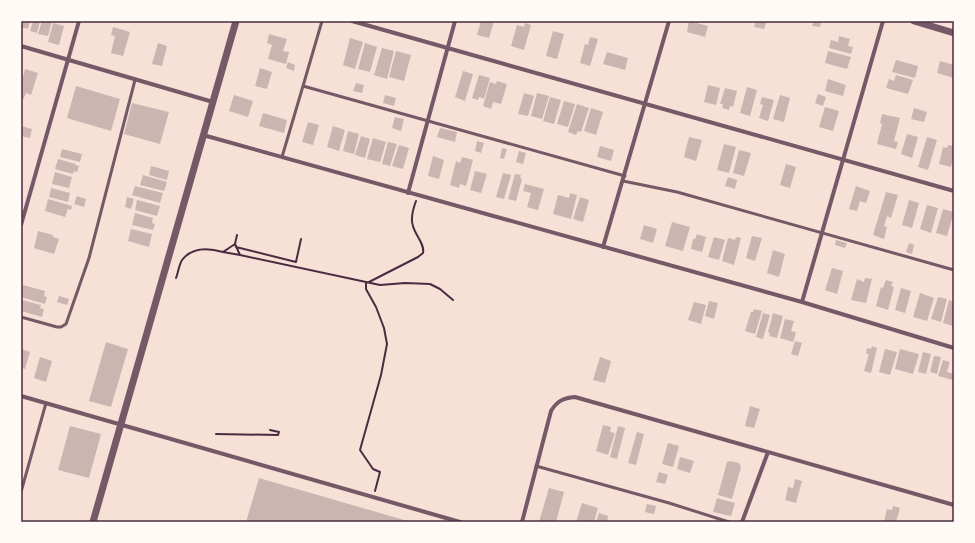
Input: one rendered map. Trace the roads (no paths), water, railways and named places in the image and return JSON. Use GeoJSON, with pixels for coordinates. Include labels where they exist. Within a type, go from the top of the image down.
{"type":"FeatureCollection","features":[{"type":"Feature","properties":{"kind":"street"},"geometry":{"type":"LineString","coordinates":[[21,225],[79,21]]}},
{"type":"Feature","properties":{"kind":"street"},"geometry":{"type":"LineString","coordinates":[[93,522],[236,21]]}},
{"type":"Feature","properties":{"kind":"street"},"geometry":{"type":"LineString","coordinates":[[352,21],[843,161],[954,191]]}},
{"type":"Feature","properties":{"kind":"street"},"geometry":{"type":"LineString","coordinates":[[408,193],[455,21]]}},
{"type":"Feature","properties":{"kind":"street"},"geometry":{"type":"LineString","coordinates":[[603,247],[669,21]]}},
{"type":"Feature","properties":{"kind":"street"},"geometry":{"type":"LineString","coordinates":[[802,302],[883,21]]}},
{"type":"Feature","properties":{"kind":"street"},"geometry":{"type":"LineString","coordinates":[[914,21],[954,32]]}},
{"type":"Feature","properties":{"kind":"street"},"geometry":{"type":"LineString","coordinates":[[21,46],[213,102]]}},
{"type":"Feature","properties":{"kind":"street"},"geometry":{"type":"LineString","coordinates":[[203,135],[802,302],[954,348]]}},
{"type":"Feature","properties":{"kind":"street"},"geometry":{"type":"LineString","coordinates":[[21,396],[460,522]]}},
{"type":"Feature","properties":{"kind":"street"},"geometry":{"type":"LineString","coordinates":[[522,522],[551,411],[556,403],[563,398],[575,397],[954,505]]}},
{"type":"Feature","properties":{"kind":"street"},"geometry":{"type":"LineString","coordinates":[[742,522],[768,452]]}},
{"type":"Feature","properties":{"kind":"lane"},"geometry":{"type":"LineString","coordinates":[[282,157],[322,21]]}},
{"type":"Feature","properties":{"kind":"lane"},"geometry":{"type":"LineString","coordinates":[[21,317],[61,328],[66,324],[89,258],[135,80]]}},
{"type":"Feature","properties":{"kind":"lane"},"geometry":{"type":"LineString","coordinates":[[303,86],[624,179],[677,192],[954,270]]}},
{"type":"Feature","properties":{"kind":"lane"},"geometry":{"type":"LineString","coordinates":[[21,492],[46,403]]}},
{"type":"Feature","properties":{"kind":"lane"},"geometry":{"type":"LineString","coordinates":[[536,466],[669,503],[729,522]]}}]}
